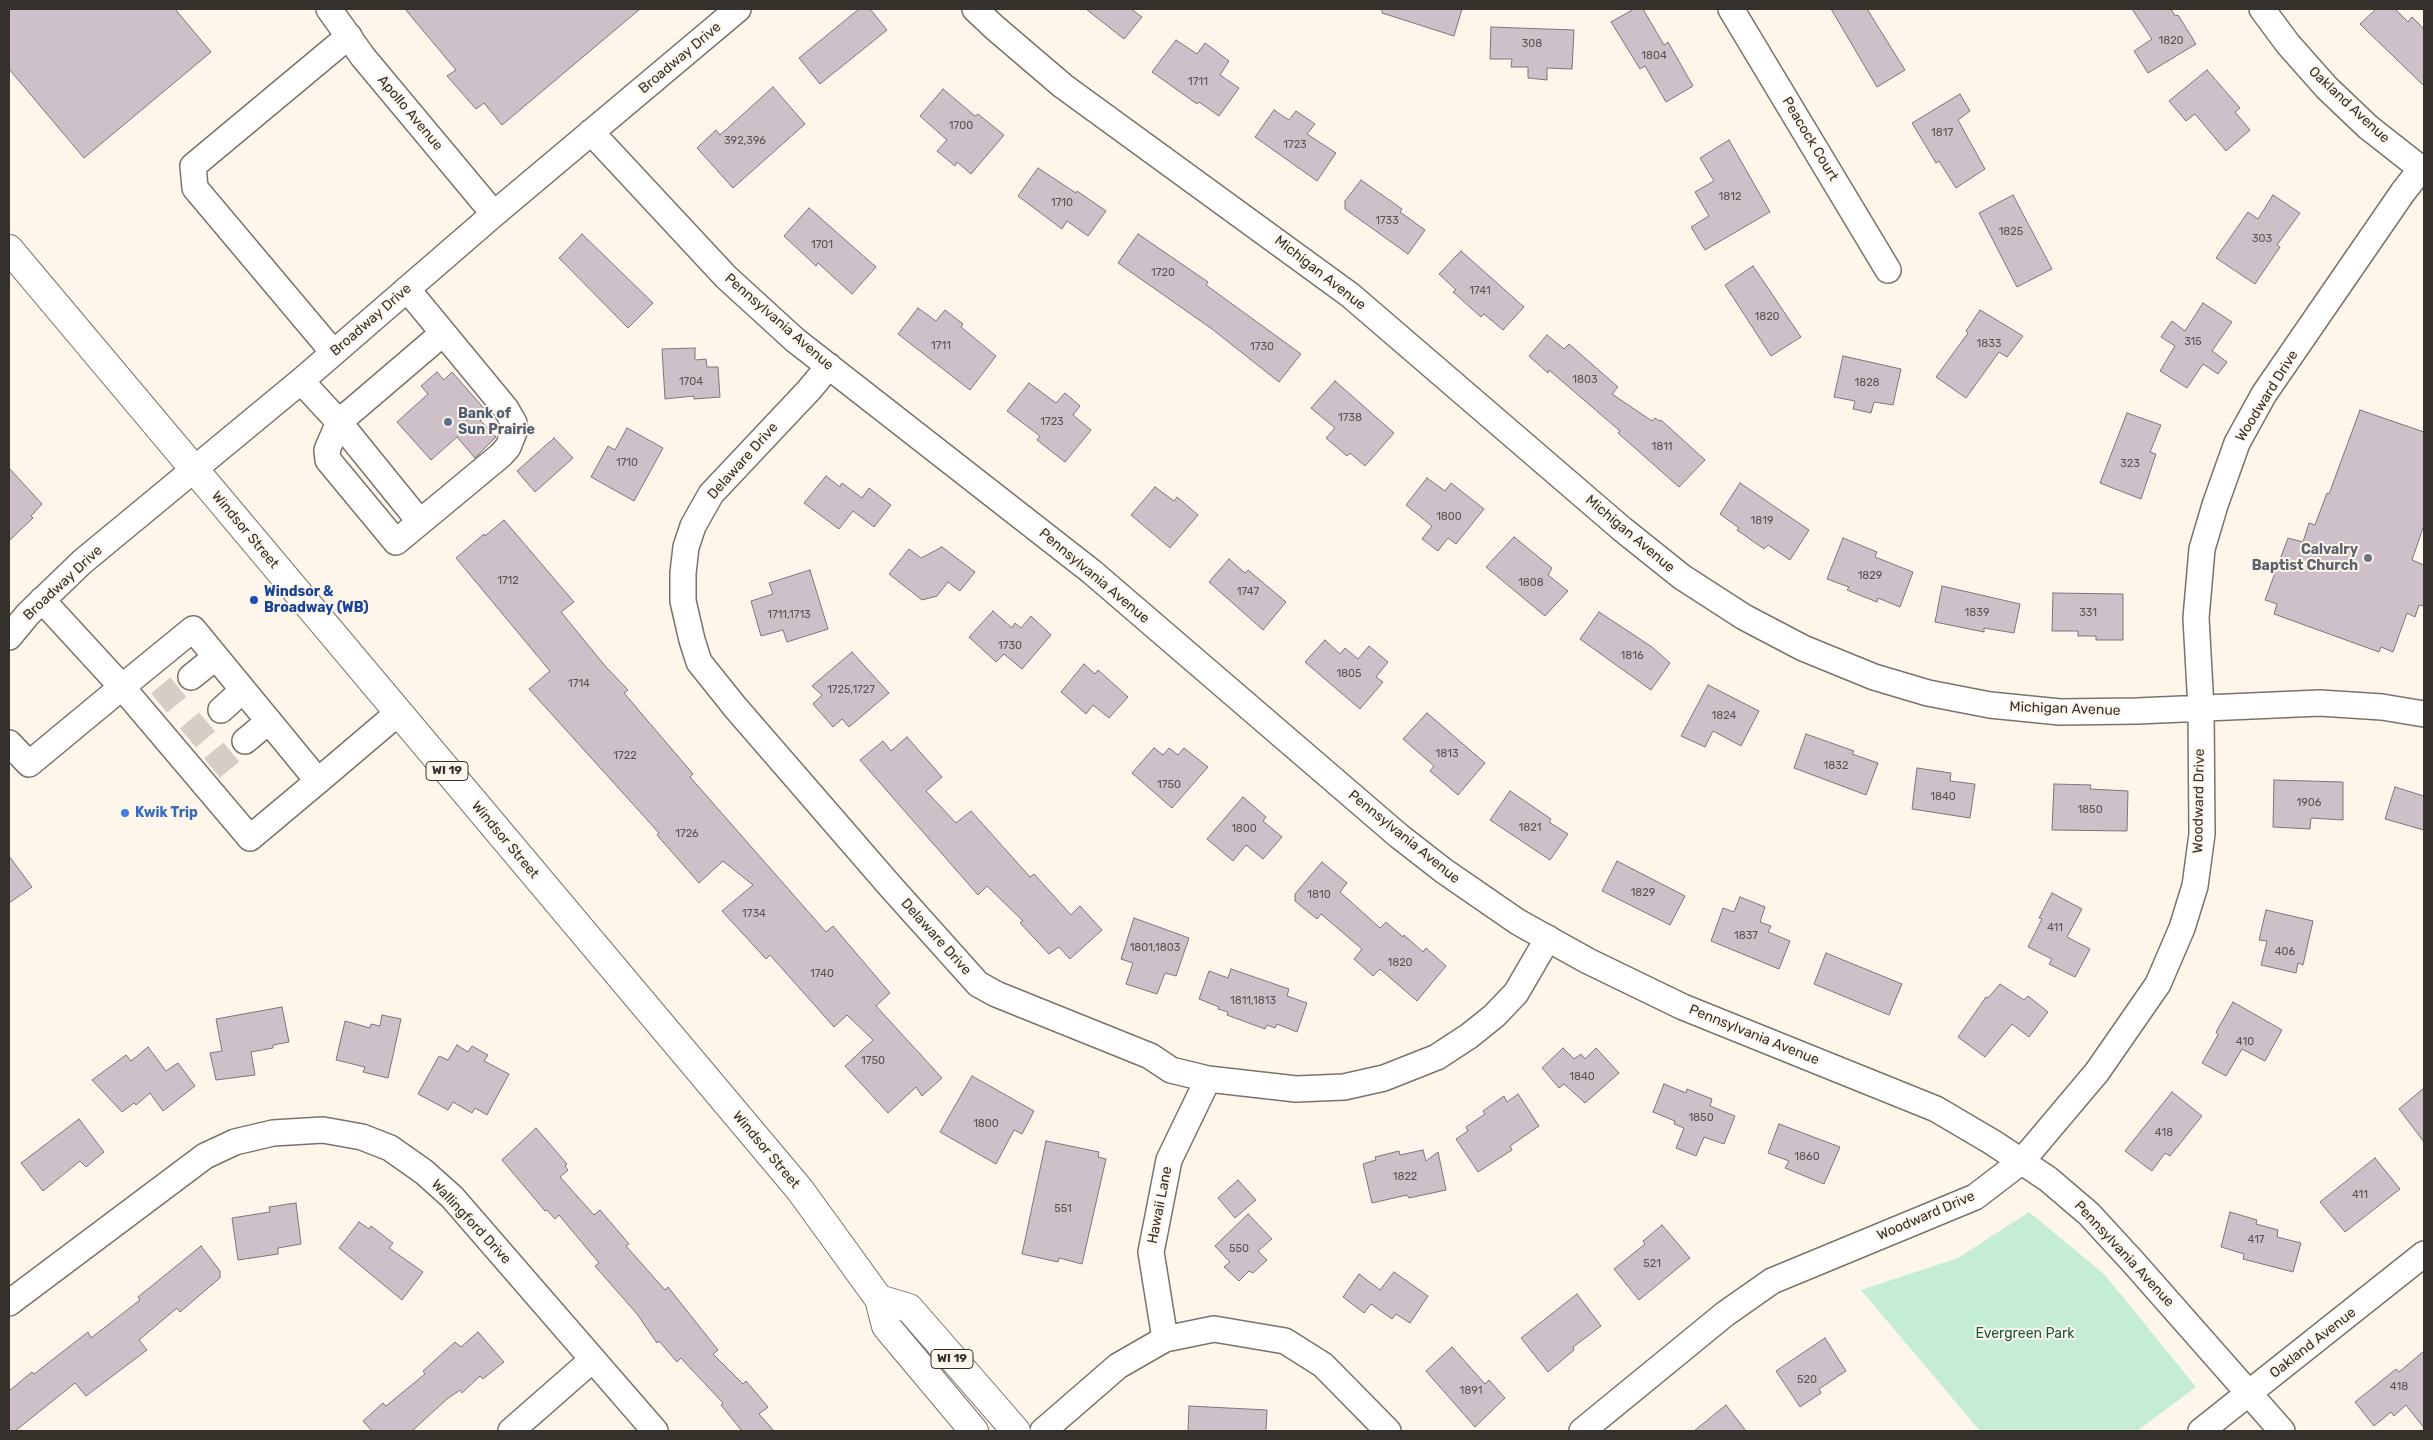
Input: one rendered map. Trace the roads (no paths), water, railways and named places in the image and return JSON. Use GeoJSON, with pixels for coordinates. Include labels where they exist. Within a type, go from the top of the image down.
{"type":"FeatureCollection","features":[{"type":"Feature","properties":{"kind":"main road","name":"Windsor Street"},"geometry":{"type":"LineString","coordinates":[[9,249],[800,1190],[879,1299],[886,1326],[974,1431]]}},
{"type":"Feature","properties":{"kind":"main road","name":"WI 19"},"geometry":{"type":"LineString","coordinates":[[879,1299],[908,1308],[1016,1431]]}},
{"type":"Feature","properties":{"kind":"street","name":"Apollo Avenue"},"geometry":{"type":"LineString","coordinates":[[329,9],[362,57],[494,214]]}},
{"type":"Feature","properties":{"kind":"street","name":"Broadway Drive"},"geometry":{"type":"LineString","coordinates":[[9,637],[42,600],[82,562],[301,381],[494,214],[738,9]]}},
{"type":"Feature","properties":{"kind":"street","name":"Michigan Avenue"},"geometry":{"type":"LineString","coordinates":[[976,9],[994,27],[1063,86],[1350,295],[1622,529],[1682,577],[1744,617],[1803,648],[1874,677],[1928,693],[1990,705],[2060,712],[2320,702],[2382,707],[2424,714]]}},
{"type":"Feature","properties":{"kind":"street","name":"Peacock Court"},"geometry":{"type":"LineString","coordinates":[[1731,9],[1888,270]]}},
{"type":"Feature","properties":{"kind":"street","name":"Oakland Avenue"},"geometry":{"type":"LineString","coordinates":[[2262,9],[2288,44],[2326,88],[2368,127],[2423,170]]}},
{"type":"Feature","properties":{"kind":"street"},"geometry":{"type":"LineString","coordinates":[[333,352],[195,188],[193,166],[349,36]]}},
{"type":"Feature","properties":{"kind":"street","name":"Pennsylvania Avenue"},"geometry":{"type":"LineString","coordinates":[[591,132],[726,278],[795,340],[1092,572],[1399,836],[1444,871],[1518,922],[1588,961],[1683,1007],[1936,1109],[2048,1179],[2088,1214],[2282,1431]]}},
{"type":"Feature","properties":{"kind":"street","name":"Woodward Drive"},"geometry":{"type":"LineString","coordinates":[[1582,1431],[1725,1314],[1772,1281],[1975,1197],[2022,1162],[2097,1072],[2158,984],[2182,928],[2195,886],[2202,834],[2201,708],[2196,618],[2202,549],[2237,443],[2264,394],[2403,192],[2423,170]]}},
{"type":"Feature","properties":{"kind":"street"},"geometry":{"type":"LineString","coordinates":[[407,289],[506,410],[514,423],[514,432],[513,439],[501,456],[396,542],[328,460],[327,450],[339,422],[442,334]]}},
{"type":"Feature","properties":{"kind":"street","name":"Delaware Drive"},"geometry":{"type":"LineString","coordinates":[[829,366],[809,390],[711,494],[693,526],[686,547],[683,573],[683,601],[699,662],[735,707],[871,865],[978,984],[1004,998],[1150,1056],[1171,1070],[1208,1079],[1296,1089],[1344,1087],[1384,1078],[1437,1057],[1494,1016],[1516,993],[1548,938]]}},
{"type":"Feature","properties":{"kind":"street"},"geometry":{"type":"LineString","coordinates":[[301,381],[339,422]]}},
{"type":"Feature","properties":{"kind":"street"},"geometry":{"type":"LineString","coordinates":[[42,600],[122,687],[152,708],[206,773],[250,838],[398,713]]}},
{"type":"Feature","properties":{"kind":"street"},"geometry":{"type":"LineString","coordinates":[[9,743],[29,764],[192,629],[318,781]]}},
{"type":"Feature","properties":{"kind":"street"},"geometry":{"type":"LineString","coordinates":[[191,677],[216,657]]}},
{"type":"Feature","properties":{"kind":"street"},"geometry":{"type":"LineString","coordinates":[[220,710],[243,690]]}},
{"type":"Feature","properties":{"kind":"street"},"geometry":{"type":"LineString","coordinates":[[245,741],[269,721]]}},
{"type":"Feature","properties":{"kind":"street","name":"Hawaii Lane"},"geometry":{"type":"LineString","coordinates":[[1164,1339],[1151,1252],[1168,1160],[1208,1079]]}},
{"type":"Feature","properties":{"kind":"street","name":"Wallingford Drive"},"geometry":{"type":"LineString","coordinates":[[9,1303],[205,1156],[235,1142],[273,1133],[324,1130],[362,1137],[390,1148],[424,1172],[458,1204],[655,1431]]}},
{"type":"Feature","properties":{"kind":"street","name":"Oakland Avenue"},"geometry":{"type":"LineString","coordinates":[[2201,1431],[2424,1254]]}},
{"type":"Feature","properties":{"kind":"street"},"geometry":{"type":"LineString","coordinates":[[1043,1431],[1118,1366],[1164,1339],[1214,1329],[1285,1341],[1323,1365],[1388,1431]]}},
{"type":"Feature","properties":{"kind":"street"},"geometry":{"type":"LineString","coordinates":[[511,1431],[592,1360]]}},
{"type":"Feature","properties":{"kind":"tunnel"},"geometry":{"type":"LineString","coordinates":[[159,703],[191,677]]}},
{"type":"Feature","properties":{"kind":"tunnel"},"geometry":{"type":"LineString","coordinates":[[188,738],[221,710]]}},
{"type":"Feature","properties":{"kind":"tunnel"},"geometry":{"type":"LineString","coordinates":[[212,768],[245,741]]}},
{"type":"Feature","properties":{"kind":"place","name":"Bank of Sun Prairie"},"geometry":{"type":"Point","coordinates":[448,422]}},
{"type":"Feature","properties":{"kind":"place","name":"Calvalry Baptist Church"},"geometry":{"type":"Point","coordinates":[2368,558]}},
{"type":"Feature","properties":{"kind":"place","name":"Windsor & Broadway (WB)"},"geometry":{"type":"Point","coordinates":[254,600]}},
{"type":"Feature","properties":{"kind":"place","name":"Kwik Trip"},"geometry":{"type":"Point","coordinates":[125,813]}},
{"type":"Feature","properties":{"kind":"park label","name":"Evergreen Park"},"geometry":{"type":"Point","coordinates":[2025,1334]}}]}
